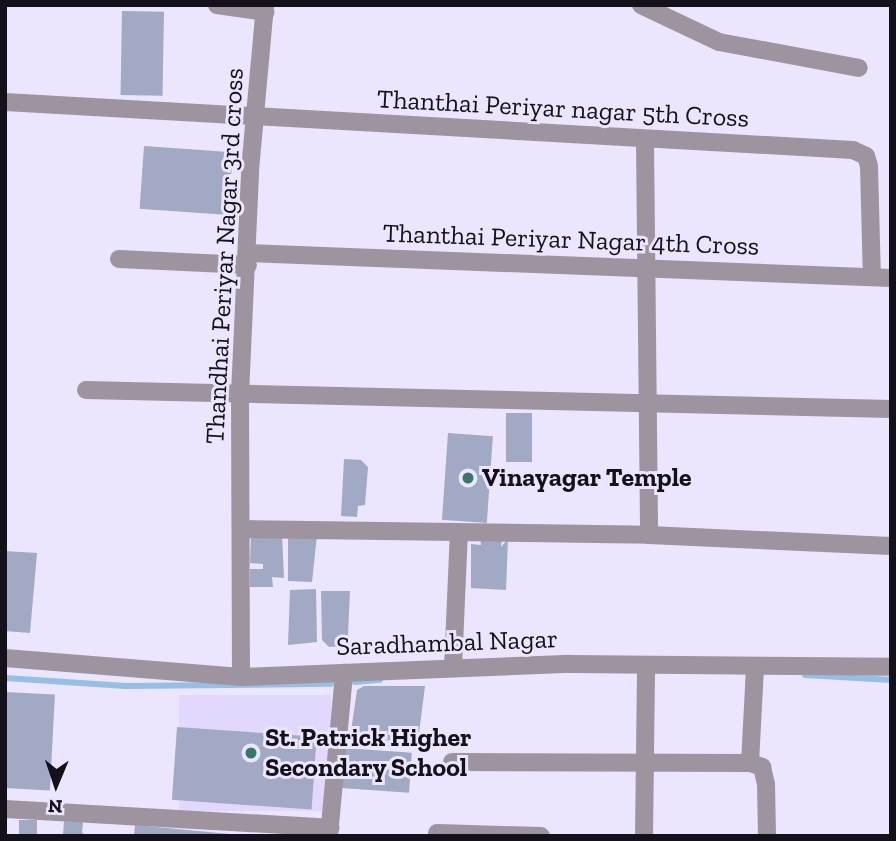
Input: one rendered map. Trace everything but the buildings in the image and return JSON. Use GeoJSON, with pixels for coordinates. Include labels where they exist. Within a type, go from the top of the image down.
{"type":"FeatureCollection","features":[{"type":"Feature","properties":{"kind":"street"},"geometry":{"type":"LineString","coordinates":[[217,5],[265,8]]}},
{"type":"Feature","properties":{"kind":"street"},"geometry":{"type":"LineString","coordinates":[[640,5],[719,43],[859,68]]}},
{"type":"Feature","properties":{"kind":"street","name":"Thandhai Periyar Nagar 3rd cross"},"geometry":{"type":"LineString","coordinates":[[241,677],[244,530],[240,394],[255,116],[265,8]]}},
{"type":"Feature","properties":{"kind":"street","name":"Thanthai Periyar nagar 5th Cross"},"geometry":{"type":"LineString","coordinates":[[5,102],[645,142],[853,150],[866,156],[872,277]]}},
{"type":"Feature","properties":{"kind":"street"},"geometry":{"type":"LineString","coordinates":[[645,142],[650,270],[649,535]]}},
{"type":"Feature","properties":{"kind":"street","name":"Thanthai Periyar Nagar 4th Cross"},"geometry":{"type":"LineString","coordinates":[[119,259],[249,259],[891,278]]}},
{"type":"Feature","properties":{"kind":"street"},"geometry":{"type":"LineString","coordinates":[[86,390],[650,401],[891,409]]}},
{"type":"Feature","properties":{"kind":"street"},"geometry":{"type":"LineString","coordinates":[[244,530],[649,535],[891,546]]}},
{"type":"Feature","properties":{"kind":"street"},"geometry":{"type":"LineString","coordinates":[[453,668],[459,533]]}},
{"type":"Feature","properties":{"kind":"street","name":"Saradhambal Nagar"},"geometry":{"type":"LineString","coordinates":[[5,658],[241,677],[453,668],[646,665],[891,667]]}},
{"type":"Feature","properties":{"kind":"street"},"geometry":{"type":"LineString","coordinates":[[644,836],[646,665]]}},
{"type":"Feature","properties":{"kind":"street"},"geometry":{"type":"LineString","coordinates":[[750,763],[755,666]]}},
{"type":"Feature","properties":{"kind":"street"},"geometry":{"type":"LineString","coordinates":[[5,809],[330,832],[344,673]]}},
{"type":"Feature","properties":{"kind":"street"},"geometry":{"type":"LineString","coordinates":[[452,762],[750,763],[762,767],[766,784],[767,836]]}},
{"type":"Feature","properties":{"kind":"street"},"geometry":{"type":"LineString","coordinates":[[437,833],[541,836]]}},
{"type":"Feature","properties":{"kind":"shaded area","name":"St. Patrick Higher Secondary School"},"geometry":{"type":"Polygon","coordinates":[[[179,695],[331,695],[331,811],[179,811],[179,695]]]}},
{"type":"Feature","properties":{"kind":"waterway"},"geometry":{"type":"LineString","coordinates":[[805,675],[891,680]]}},
{"type":"Feature","properties":{"kind":"waterway"},"geometry":{"type":"LineString","coordinates":[[5,678],[126,686],[331,684]]}},
{"type":"Feature","properties":{"kind":"waterway"},"geometry":{"type":"LineString","coordinates":[[355,682],[380,680]]}},
{"type":"Feature","properties":{"kind":"place","name":"Vinayagar Temple"},"geometry":{"type":"Point","coordinates":[468,478]}},
{"type":"Feature","properties":{"kind":"place","name":"St. Patrick Higher Secondary School"},"geometry":{"type":"Point","coordinates":[251,753]}}]}
